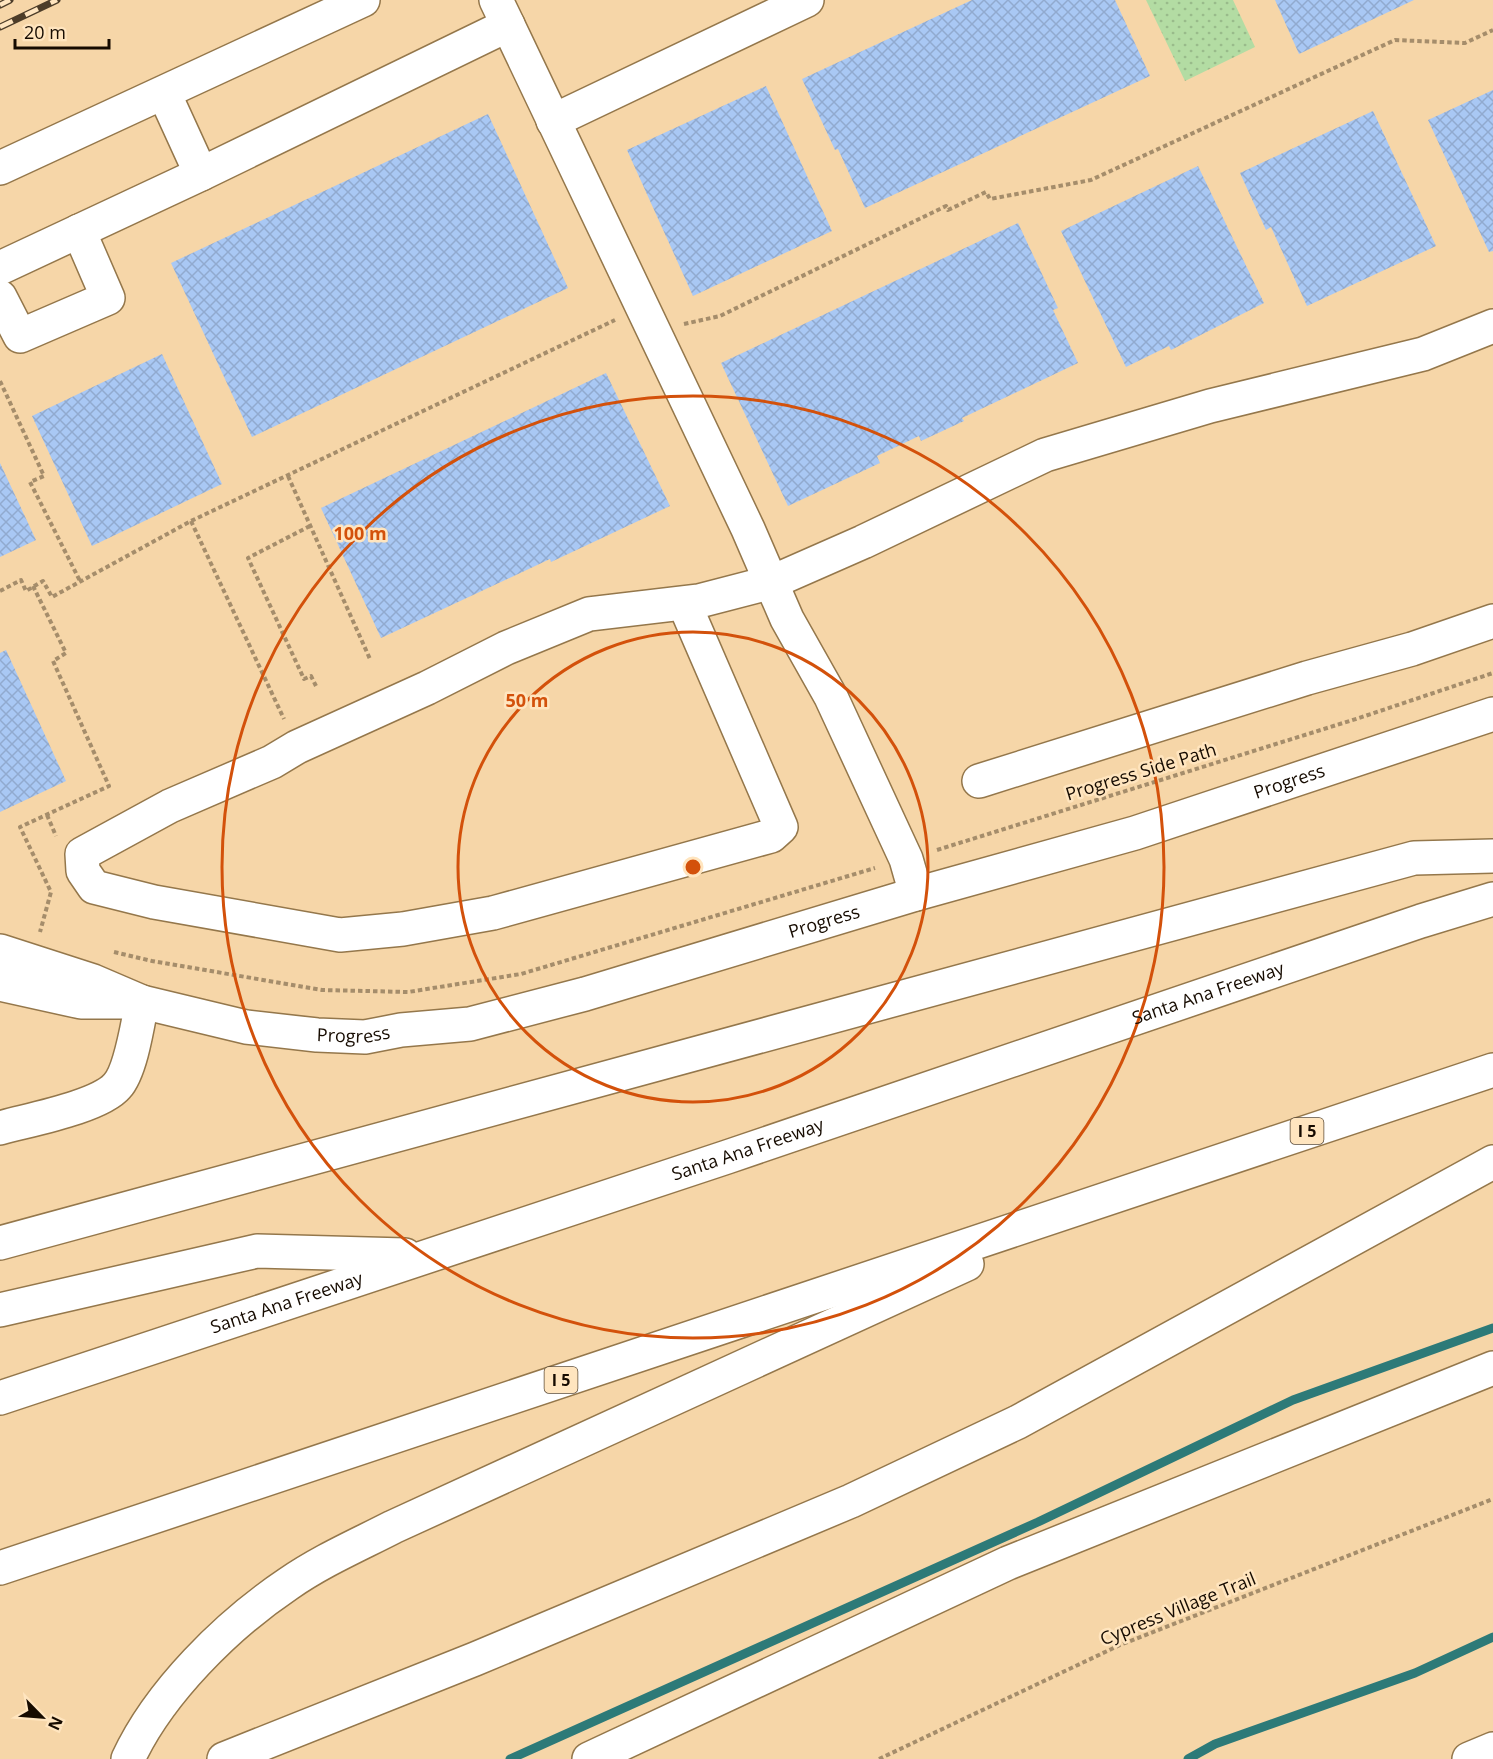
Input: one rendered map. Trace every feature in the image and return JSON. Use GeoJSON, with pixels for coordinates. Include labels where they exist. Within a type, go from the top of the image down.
{"type":"FeatureCollection","features":[{"type":"Feature","properties":{"kind":"main road"},"geometry":{"type":"LineString","coordinates":[[0,168],[363,0]]}},
{"type":"Feature","properties":{"kind":"main road"},"geometry":{"type":"LineString","coordinates":[[553,121],[807,0]]}},
{"type":"Feature","properties":{"kind":"main road"},"geometry":{"type":"LineString","coordinates":[[0,268],[201,174],[502,13],[772,582],[787,619],[831,697],[906,859],[916,894]]}},
{"type":"Feature","properties":{"kind":"main road"},"geometry":{"type":"LineString","coordinates":[[164,93],[201,174]]}},
{"type":"Feature","properties":{"kind":"main road"},"geometry":{"type":"LineString","coordinates":[[0,297],[20,336],[108,298],[79,231]]}},
{"type":"Feature","properties":{"kind":"main road"},"geometry":{"type":"LineString","coordinates":[[684,603],[781,827],[771,836],[493,913],[403,929],[340,935],[154,903],[94,887],[83,871],[82,854],[170,806],[272,762],[297,747],[427,688],[506,648],[589,614],[699,601],[772,582],[863,542],[1046,455],[1210,406],[1423,354],[1493,326]]}},
{"type":"Feature","properties":{"kind":"main road"},"geometry":{"type":"LineString","coordinates":[[979,781],[1307,678],[1412,649],[1493,621]]}},
{"type":"Feature","properties":{"kind":"main road","name":"Progress"},"geometry":{"type":"LineString","coordinates":[[0,951],[93,981],[142,1002],[246,1027],[317,1035],[365,1037],[401,1030],[470,1024],[585,994],[916,894],[1135,833],[1493,714]]}},
{"type":"Feature","properties":{"kind":"main road"},"geometry":{"type":"LineString","coordinates":[[0,1243],[1414,858],[1493,856]]}},
{"type":"Feature","properties":{"kind":"main road","name":"Santa Ana Freeway"},"geometry":{"type":"LineString","coordinates":[[0,1398],[738,1153],[1410,924],[1493,899]]}},
{"type":"Feature","properties":{"kind":"main road","name":"Progress"},"geometry":{"type":"LineString","coordinates":[[0,984],[81,1002],[142,1002]]}},
{"type":"Feature","properties":{"kind":"main road"},"geometry":{"type":"LineString","coordinates":[[0,1126],[95,1100],[117,1086],[125,1071],[142,1002]]}},
{"type":"Feature","properties":{"kind":"main road","name":"I 5"},"geometry":{"type":"LineString","coordinates":[[0,1568],[1493,1070]]}},
{"type":"Feature","properties":{"kind":"main road"},"geometry":{"type":"LineString","coordinates":[[224,1759],[851,1501],[1018,1422],[1493,1162]]}},
{"type":"Feature","properties":{"kind":"main road"},"geometry":{"type":"LineString","coordinates":[[128,1759],[149,1720],[171,1692],[236,1623],[289,1583],[393,1527],[1122,1193]]}},
{"type":"Feature","properties":{"kind":"main road"},"geometry":{"type":"LineString","coordinates":[[0,1310],[257,1251],[428,1256]]}},
{"type":"Feature","properties":{"kind":"main road"},"geometry":{"type":"LineString","coordinates":[[589,1759],[1008,1563],[1493,1368]]}},
{"type":"Feature","properties":{"kind":"main road"},"geometry":{"type":"LineString","coordinates":[[1469,1759],[1493,1749]]}},
{"type":"Feature","properties":{"kind":"path"},"geometry":{"type":"LineString","coordinates":[[682,325],[720,316],[946,206],[948,210],[986,192],[990,199],[1091,180],[1395,40],[1465,43],[1493,30]]}},
{"type":"Feature","properties":{"kind":"path"},"geometry":{"type":"LineString","coordinates":[[0,591],[21,580],[26,591],[43,581],[52,597],[191,521],[616,320]]}},
{"type":"Feature","properties":{"kind":"path"},"geometry":{"type":"LineString","coordinates":[[0,381],[44,476],[30,482],[80,581]]}},
{"type":"Feature","properties":{"kind":"path"},"geometry":{"type":"LineString","coordinates":[[288,476],[370,659]]}},
{"type":"Feature","properties":{"kind":"path"},"geometry":{"type":"LineString","coordinates":[[191,521],[297,747]]}},
{"type":"Feature","properties":{"kind":"path"},"geometry":{"type":"LineString","coordinates":[[310,526],[248,558],[304,679],[311,676],[316,686]]}},
{"type":"Feature","properties":{"kind":"path"},"geometry":{"type":"LineString","coordinates":[[33,586],[66,653],[53,661],[109,786],[20,827],[51,892],[39,935]]}},
{"type":"Feature","properties":{"kind":"path","name":"Progress Side Path"},"geometry":{"type":"LineString","coordinates":[[931,851],[1493,674]]}},
{"type":"Feature","properties":{"kind":"path","name":"Cypress Village Trail"},"geometry":{"type":"LineString","coordinates":[[879,1759],[1120,1646],[1493,1498]]}},
{"type":"Feature","properties":{"kind":"green space"},"geometry":{"type":"Polygon","coordinates":[[[1146,0],[1233,0],[1255,47],[1185,81],[1146,0]]]}},
{"type":"Feature","properties":{"kind":"building"},"geometry":{"type":"Polygon","coordinates":[[[972,0],[1115,0],[1150,76],[865,208],[802,79],[972,0]]]}},
{"type":"Feature","properties":{"kind":"building"},"geometry":{"type":"Polygon","coordinates":[[[1275,0],[1414,0],[1299,54],[1275,0]]]}},
{"type":"Feature","properties":{"kind":"building"},"geometry":{"type":"Polygon","coordinates":[[[766,86],[832,231],[693,296],[627,150],[766,86]]]}},
{"type":"Feature","properties":{"kind":"building"},"geometry":{"type":"Polygon","coordinates":[[[1493,90],[1493,251],[1489,252],[1428,120],[1493,90]]]}},
{"type":"Feature","properties":{"kind":"building"},"geometry":{"type":"Polygon","coordinates":[[[1373,111],[1436,246],[1307,306],[1271,227],[1266,230],[1240,173],[1373,111]]]}},
{"type":"Feature","properties":{"kind":"building"},"geometry":{"type":"Polygon","coordinates":[[[488,114],[568,288],[252,437],[171,263],[488,114]]]}},
{"type":"Feature","properties":{"kind":"building"},"geometry":{"type":"Polygon","coordinates":[[[1198,166],[1264,303],[1171,350],[1169,346],[1126,367],[1061,231],[1198,166]]]}},
{"type":"Feature","properties":{"kind":"building"},"geometry":{"type":"Polygon","coordinates":[[[1018,223],[1058,308],[1053,310],[1078,363],[962,418],[964,421],[921,441],[919,436],[877,456],[880,463],[788,506],[721,363],[1018,223]]]}},
{"type":"Feature","properties":{"kind":"building"},"geometry":{"type":"Polygon","coordinates":[[[162,354],[222,484],[92,546],[32,416],[162,354]]]}},
{"type":"Feature","properties":{"kind":"building"},"geometry":{"type":"Polygon","coordinates":[[[606,373],[670,506],[381,638],[321,508],[606,373]]]}},
{"type":"Feature","properties":{"kind":"building"},"geometry":{"type":"Polygon","coordinates":[[[0,463],[36,540],[0,557],[0,463]]]}},
{"type":"Feature","properties":{"kind":"building"},"geometry":{"type":"Polygon","coordinates":[[[6,650],[66,781],[0,812],[0,653],[6,650]]]}},
{"type":"Feature","properties":{"kind":"waterway"},"geometry":{"type":"LineString","coordinates":[[510,1759],[1038,1522],[1293,1400],[1493,1328]]}},
{"type":"Feature","properties":{"kind":"waterway"},"geometry":{"type":"LineString","coordinates":[[1188,1759],[1215,1744],[1415,1673],[1493,1637]]}},
{"type":"Feature","properties":{"kind":"railway"},"geometry":{"type":"LineString","coordinates":[[0,5],[10,0]]}},
{"type":"Feature","properties":{"kind":"railway"},"geometry":{"type":"LineString","coordinates":[[0,27],[57,0]]}}]}
